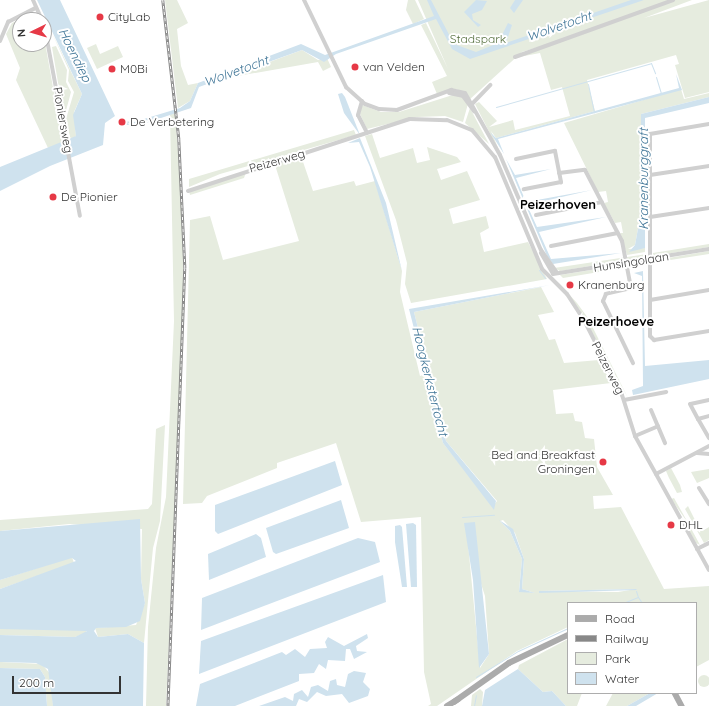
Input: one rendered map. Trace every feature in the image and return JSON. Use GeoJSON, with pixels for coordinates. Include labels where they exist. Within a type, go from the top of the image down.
{"type":"FeatureCollection","features":[{"type":"Feature","properties":{"kind":"main road"},"geometry":{"type":"LineString","coordinates":[[447,706],[542,648],[567,636]]}},
{"type":"Feature","properties":{"kind":"main road"},"geometry":{"type":"LineString","coordinates":[[676,694],[682,706]]}},
{"type":"Feature","properties":{"kind":"street"},"geometry":{"type":"LineString","coordinates":[[33,0],[37,12]]}},
{"type":"Feature","properties":{"kind":"street"},"geometry":{"type":"LineString","coordinates":[[304,0],[346,87],[362,101],[379,109],[397,110],[446,93],[462,90],[500,155],[534,233],[529,235]]}},
{"type":"Feature","properties":{"kind":"street"},"geometry":{"type":"LineString","coordinates":[[516,57],[673,0]]}},
{"type":"Feature","properties":{"kind":"street"},"geometry":{"type":"LineString","coordinates":[[0,41],[8,22],[35,8]]}},
{"type":"Feature","properties":{"kind":"street","name":"Pioniersweg"},"geometry":{"type":"LineString","coordinates":[[50,52],[80,216]]}},
{"type":"Feature","properties":{"kind":"street"},"geometry":{"type":"LineString","coordinates":[[471,105],[490,85]]}},
{"type":"Feature","properties":{"kind":"street"},"geometry":{"type":"LineString","coordinates":[[362,101],[358,115],[367,133]]}},
{"type":"Feature","properties":{"kind":"street","name":"Peizerweg"},"geometry":{"type":"LineString","coordinates":[[188,190],[359,137],[367,133],[422,118],[447,120],[472,130],[490,149],[529,235],[542,269],[567,294],[585,322],[624,400],[635,436],[709,570]]}},
{"type":"Feature","properties":{"kind":"street"},"geometry":{"type":"LineString","coordinates":[[709,124],[650,134],[651,339],[709,331]]}},
{"type":"Feature","properties":{"kind":"street"},"geometry":{"type":"LineString","coordinates":[[516,159],[555,151],[561,182],[524,189]]}},
{"type":"Feature","properties":{"kind":"street"},"geometry":{"type":"LineString","coordinates":[[650,175],[709,166]]}},
{"type":"Feature","properties":{"kind":"street"},"geometry":{"type":"LineString","coordinates":[[560,173],[584,168],[618,233],[627,262],[631,288],[606,294],[603,300],[633,363]]}},
{"type":"Feature","properties":{"kind":"street"},"geometry":{"type":"LineString","coordinates":[[536,215],[602,202]]}},
{"type":"Feature","properties":{"kind":"street"},"geometry":{"type":"LineString","coordinates":[[650,217],[709,208]]}},
{"type":"Feature","properties":{"kind":"street","name":"Hunsingolaan"},"geometry":{"type":"LineString","coordinates":[[534,233],[546,267],[555,274],[709,249]]}},
{"type":"Feature","properties":{"kind":"street"},"geometry":{"type":"LineString","coordinates":[[551,246],[618,233]]}},
{"type":"Feature","properties":{"kind":"street"},"geometry":{"type":"LineString","coordinates":[[650,300],[709,290]]}},
{"type":"Feature","properties":{"kind":"street","name":"Peizerweg"},"geometry":{"type":"LineString","coordinates":[[624,400],[666,392]]}},
{"type":"Feature","properties":{"kind":"street"},"geometry":{"type":"LineString","coordinates":[[709,400],[690,404],[709,438]]}},
{"type":"Feature","properties":{"kind":"street"},"geometry":{"type":"LineString","coordinates":[[651,410],[665,443]]}},
{"type":"Feature","properties":{"kind":"street"},"geometry":{"type":"LineString","coordinates":[[698,419],[709,416]]}},
{"type":"Feature","properties":{"kind":"street"},"geometry":{"type":"LineString","coordinates":[[635,436],[658,426]]}},
{"type":"Feature","properties":{"kind":"street"},"geometry":{"type":"LineString","coordinates":[[656,474],[709,446]]}},
{"type":"Feature","properties":{"kind":"street"},"geometry":{"type":"LineString","coordinates":[[696,452],[709,454]]}},
{"type":"Feature","properties":{"kind":"street"},"geometry":{"type":"LineString","coordinates":[[699,488],[709,504]]}},
{"type":"Feature","properties":{"kind":"street"},"geometry":{"type":"LineString","coordinates":[[697,549],[709,542]]}},
{"type":"Feature","properties":{"kind":"green space"},"geometry":{"type":"Polygon","coordinates":[[[165,0],[177,0],[188,23],[177,29],[181,66],[188,85],[198,83],[190,101],[178,108],[165,0]]]}},
{"type":"Feature","properties":{"kind":"green space"},"geometry":{"type":"Polygon","coordinates":[[[408,0],[415,0],[424,19],[413,24],[406,10],[408,0]]]}},
{"type":"Feature","properties":{"kind":"green space","name":"Stadspark"},"geometry":{"type":"Polygon","coordinates":[[[418,0],[692,0],[644,18],[709,0],[709,92],[685,98],[675,65],[679,64],[676,55],[587,80],[595,111],[496,138],[491,131],[501,155],[475,104],[479,102],[497,121],[489,127],[513,120],[515,130],[570,116],[562,87],[551,90],[540,53],[519,57],[561,40],[522,52],[469,100],[463,122],[445,116],[417,117],[367,129],[360,114],[362,105],[381,112],[399,112],[459,93],[457,89],[437,94],[432,82],[447,76],[421,25],[426,23],[448,69],[418,0]]]}},
{"type":"Feature","properties":{"kind":"green space"},"geometry":{"type":"Polygon","coordinates":[[[12,23],[12,49],[6,34],[12,23]]]}},
{"type":"Feature","properties":{"kind":"green space"},"geometry":{"type":"Polygon","coordinates":[[[52,33],[82,94],[74,112],[76,136],[71,141],[66,119],[74,92],[68,81],[69,70],[52,33]]]}},
{"type":"Feature","properties":{"kind":"green space"},"geometry":{"type":"Polygon","coordinates":[[[96,44],[100,54],[118,46],[123,57],[97,69],[87,48],[96,44]]]}},
{"type":"Feature","properties":{"kind":"green space"},"geometry":{"type":"Polygon","coordinates":[[[56,46],[67,70],[66,82],[71,92],[64,118],[52,47],[56,46]]]}},
{"type":"Feature","properties":{"kind":"green space"},"geometry":{"type":"Polygon","coordinates":[[[302,50],[318,60],[327,58],[331,67],[323,71],[318,62],[226,78],[302,50]]]}},
{"type":"Feature","properties":{"kind":"green space"},"geometry":{"type":"Polygon","coordinates":[[[13,52],[47,52],[63,143],[48,148],[16,80],[20,68],[13,52]]]}},
{"type":"Feature","properties":{"kind":"green space"},"geometry":{"type":"Polygon","coordinates":[[[681,89],[684,99],[709,93],[709,97],[641,114],[641,212],[635,245],[628,249],[645,248],[645,252],[627,255],[620,233],[623,233],[621,222],[615,223],[604,203],[608,202],[606,191],[598,192],[564,123],[681,89]]]}},
{"type":"Feature","properties":{"kind":"green space"},"geometry":{"type":"Polygon","coordinates":[[[470,108],[489,144],[465,123],[470,108]]]}},
{"type":"Feature","properties":{"kind":"green space"},"geometry":{"type":"Polygon","coordinates":[[[175,111],[182,206],[184,305],[166,706],[146,706],[148,627],[156,548],[166,497],[174,321],[170,115],[175,111]]]}},
{"type":"Feature","properties":{"kind":"green space"},"geometry":{"type":"Polygon","coordinates":[[[354,130],[356,135],[220,174],[189,187],[189,179],[354,130]]]}},
{"type":"Feature","properties":{"kind":"green space"},"geometry":{"type":"Polygon","coordinates":[[[372,134],[380,158],[413,148],[417,163],[430,160],[427,147],[457,157],[461,162],[437,169],[441,180],[467,171],[480,200],[449,209],[453,224],[486,216],[489,228],[480,233],[484,252],[528,242],[547,279],[411,303],[405,284],[407,263],[396,220],[365,136],[372,134]]]}},
{"type":"Feature","properties":{"kind":"green space"},"geometry":{"type":"Polygon","coordinates":[[[301,156],[313,191],[354,181],[356,186],[375,181],[402,271],[400,292],[420,376],[426,374],[443,443],[493,506],[497,501],[446,441],[414,312],[541,287],[554,312],[538,315],[549,340],[555,339],[564,363],[599,360],[611,383],[553,390],[556,414],[573,413],[575,421],[582,422],[585,438],[594,439],[597,467],[613,495],[593,496],[594,509],[621,507],[664,589],[709,586],[709,660],[697,666],[697,602],[567,602],[567,627],[517,651],[437,706],[428,706],[431,704],[424,672],[421,517],[361,522],[336,443],[277,463],[277,468],[207,496],[202,503],[183,504],[190,220],[210,216],[223,260],[299,241],[275,165],[301,156]],[[503,520],[500,521],[510,531],[522,559],[519,591],[535,593],[522,589],[524,559],[515,533],[503,520]],[[468,544],[480,668],[489,654],[485,596],[468,544]],[[636,589],[539,591],[618,592],[636,589]]]}},
{"type":"Feature","properties":{"kind":"green space"},"geometry":{"type":"Polygon","coordinates":[[[246,172],[244,178],[190,195],[189,191],[246,172]]]}},
{"type":"Feature","properties":{"kind":"green space"},"geometry":{"type":"Polygon","coordinates":[[[709,244],[709,247],[653,256],[653,253],[709,244]]]}},
{"type":"Feature","properties":{"kind":"green space"},"geometry":{"type":"Polygon","coordinates":[[[709,251],[709,254],[651,263],[651,261],[709,251]]]}},
{"type":"Feature","properties":{"kind":"green space"},"geometry":{"type":"Polygon","coordinates":[[[647,254],[645,257],[560,271],[554,268],[647,254]]]}},
{"type":"Feature","properties":{"kind":"green space"},"geometry":{"type":"Polygon","coordinates":[[[647,261],[647,264],[563,278],[560,275],[647,261]]]}},
{"type":"Feature","properties":{"kind":"green space"},"geometry":{"type":"Polygon","coordinates":[[[557,281],[577,303],[588,318],[628,398],[579,309],[557,281]]]}},
{"type":"Feature","properties":{"kind":"green space"},"geometry":{"type":"Polygon","coordinates":[[[165,425],[160,521],[153,548],[144,643],[128,634],[98,637],[95,628],[136,625],[145,603],[141,579],[142,529],[69,524],[0,531],[0,520],[148,509],[152,504],[156,429],[165,425]]]}},
{"type":"Feature","properties":{"kind":"green space"},"geometry":{"type":"Polygon","coordinates":[[[671,468],[682,492],[677,493],[669,478],[666,471],[671,468]]]}},
{"type":"Feature","properties":{"kind":"green space"},"geometry":{"type":"Polygon","coordinates":[[[709,469],[709,478],[697,483],[691,472],[709,469]]]}},
{"type":"Feature","properties":{"kind":"green space"},"geometry":{"type":"Polygon","coordinates":[[[674,498],[687,521],[700,545],[696,543],[686,525],[688,523],[671,499],[674,498]]]}},
{"type":"Feature","properties":{"kind":"green space"},"geometry":{"type":"Polygon","coordinates":[[[688,506],[697,524],[704,530],[709,527],[709,540],[704,543],[685,509],[688,506]]]}},
{"type":"Feature","properties":{"kind":"green space"},"geometry":{"type":"Polygon","coordinates":[[[72,557],[74,563],[0,589],[0,580],[72,557]]]}},
{"type":"Feature","properties":{"kind":"green space"},"geometry":{"type":"Polygon","coordinates":[[[86,628],[86,633],[75,637],[0,635],[0,629],[86,628]]]}},
{"type":"Feature","properties":{"kind":"green space"},"geometry":{"type":"Polygon","coordinates":[[[567,640],[567,694],[582,694],[577,706],[566,706],[552,691],[543,692],[518,669],[519,665],[567,640]]]}},
{"type":"Feature","properties":{"kind":"green space"},"geometry":{"type":"Polygon","coordinates":[[[0,662],[42,664],[51,675],[53,706],[47,706],[45,677],[40,669],[0,668],[0,662]]]}},
{"type":"Feature","properties":{"kind":"green space"},"geometry":{"type":"Polygon","coordinates":[[[704,675],[708,677],[710,681],[708,685],[704,687],[700,685],[698,681],[700,677],[704,675]]]}},
{"type":"Feature","properties":{"kind":"green space"},"geometry":{"type":"Polygon","coordinates":[[[480,689],[483,692],[482,706],[471,706],[472,695],[480,689]]]}},
{"type":"Feature","properties":{"kind":"green space"},"geometry":{"type":"Polygon","coordinates":[[[612,694],[648,694],[627,706],[606,706],[612,694]]]}},
{"type":"Feature","properties":{"kind":"water","name":"Hoendiep"},"geometry":{"type":"Polygon","coordinates":[[[37,0],[60,0],[115,116],[105,123],[103,145],[50,166],[0,191],[0,167],[76,136],[73,115],[82,94],[52,31],[52,12],[43,12],[37,0]]]}},
{"type":"Feature","properties":{"kind":"water","name":"Wolvetocht"},"geometry":{"type":"Polygon","coordinates":[[[427,0],[431,0],[454,44],[476,52],[498,43],[508,23],[512,25],[506,43],[631,0],[644,0],[470,59],[452,49],[436,19],[336,54],[324,62],[302,50],[199,87],[191,108],[140,125],[123,125],[123,121],[134,122],[180,108],[190,101],[198,83],[301,44],[325,55],[434,16],[427,0]]]}},
{"type":"Feature","properties":{"kind":"water"},"geometry":{"type":"Polygon","coordinates":[[[476,0],[487,1],[482,10],[472,14],[473,20],[481,25],[478,27],[464,12],[476,0]]]}},
{"type":"Feature","properties":{"kind":"water"},"geometry":{"type":"Polygon","coordinates":[[[515,0],[523,0],[514,13],[510,8],[515,0]]]}},
{"type":"Feature","properties":{"kind":"water"},"geometry":{"type":"Polygon","coordinates":[[[676,74],[682,90],[498,139],[504,154],[490,132],[496,138],[679,88],[676,74]]]}},
{"type":"Feature","properties":{"kind":"water"},"geometry":{"type":"Polygon","coordinates":[[[342,93],[360,135],[344,113],[338,94],[342,93]]]}},
{"type":"Feature","properties":{"kind":"water"},"geometry":{"type":"Polygon","coordinates":[[[709,97],[709,103],[645,118],[645,248],[629,252],[635,245],[641,212],[641,114],[709,97]]]}},
{"type":"Feature","properties":{"kind":"water"},"geometry":{"type":"Polygon","coordinates":[[[360,138],[386,203],[402,271],[370,167],[359,142],[348,143],[360,138]]]}},
{"type":"Feature","properties":{"kind":"water"},"geometry":{"type":"Polygon","coordinates":[[[506,159],[515,175],[551,169],[516,178],[526,202],[592,190],[527,205],[537,227],[606,217],[539,232],[551,259],[621,253],[553,264],[547,256],[506,159]]]}},
{"type":"Feature","properties":{"kind":"water"},"geometry":{"type":"Polygon","coordinates":[[[643,271],[645,366],[709,360],[709,379],[633,395],[632,390],[643,386],[642,276],[634,273],[643,271]]]}},
{"type":"Feature","properties":{"kind":"water"},"geometry":{"type":"Polygon","coordinates":[[[550,285],[414,312],[446,441],[496,501],[494,510],[443,443],[409,309],[550,285]]]}},
{"type":"Feature","properties":{"kind":"water"},"geometry":{"type":"Polygon","coordinates":[[[335,461],[342,485],[218,534],[215,531],[215,505],[335,461]]]}},
{"type":"Feature","properties":{"kind":"water"},"geometry":{"type":"Polygon","coordinates":[[[341,500],[349,528],[276,554],[273,552],[266,528],[341,500]]]}},
{"type":"Feature","properties":{"kind":"water"},"geometry":{"type":"Polygon","coordinates":[[[140,519],[141,579],[145,603],[140,621],[126,627],[96,628],[94,631],[98,637],[128,634],[144,643],[143,706],[53,706],[48,669],[36,663],[0,662],[0,635],[75,637],[87,631],[0,629],[0,589],[76,561],[72,558],[0,580],[0,531],[140,519]]]}},
{"type":"Feature","properties":{"kind":"water"},"geometry":{"type":"Polygon","coordinates":[[[499,520],[513,529],[524,559],[522,589],[535,593],[519,592],[522,559],[510,531],[499,520]]]}},
{"type":"Feature","properties":{"kind":"water"},"geometry":{"type":"Polygon","coordinates":[[[475,522],[489,654],[479,668],[473,580],[464,523],[475,522]]]}},
{"type":"Feature","properties":{"kind":"water"},"geometry":{"type":"Polygon","coordinates":[[[413,523],[416,525],[417,587],[411,587],[406,524],[413,523]]]}},
{"type":"Feature","properties":{"kind":"water"},"geometry":{"type":"Polygon","coordinates":[[[400,525],[402,527],[407,587],[402,587],[395,542],[395,526],[400,525]]]}},
{"type":"Feature","properties":{"kind":"water"},"geometry":{"type":"Polygon","coordinates":[[[256,534],[261,538],[266,557],[209,580],[208,554],[256,534]]]}},
{"type":"Feature","properties":{"kind":"water"},"geometry":{"type":"Polygon","coordinates":[[[358,538],[375,542],[380,562],[201,630],[202,598],[358,538]]]}},
{"type":"Feature","properties":{"kind":"water"},"geometry":{"type":"Polygon","coordinates":[[[383,575],[386,602],[199,674],[201,641],[383,575]]]}},
{"type":"Feature","properties":{"kind":"water"},"geometry":{"type":"Polygon","coordinates":[[[637,590],[539,593],[539,591],[637,590]]]}},
{"type":"Feature","properties":{"kind":"water"},"geometry":{"type":"Polygon","coordinates":[[[367,634],[368,638],[356,646],[357,651],[367,652],[354,659],[350,649],[346,649],[345,661],[328,660],[326,669],[319,664],[314,673],[299,674],[299,681],[235,706],[196,706],[200,684],[282,652],[286,655],[295,649],[305,657],[310,649],[327,648],[325,642],[328,637],[344,646],[367,634]]]}},
{"type":"Feature","properties":{"kind":"water"},"geometry":{"type":"Polygon","coordinates":[[[0,668],[40,669],[45,677],[47,706],[0,706],[0,668]]]}},
{"type":"Feature","properties":{"kind":"water"},"geometry":{"type":"Polygon","coordinates":[[[518,669],[543,692],[552,691],[566,706],[482,706],[485,690],[518,669]]]}},
{"type":"Feature","properties":{"kind":"water"},"geometry":{"type":"Polygon","coordinates":[[[354,671],[366,673],[363,682],[370,689],[368,696],[349,703],[342,694],[326,696],[317,692],[307,702],[299,699],[296,706],[259,706],[285,697],[293,701],[294,694],[302,690],[308,697],[311,687],[318,685],[328,691],[330,681],[336,679],[337,685],[345,687],[348,674],[354,671]]]}},
{"type":"Feature","properties":{"kind":"water"},"geometry":{"type":"Polygon","coordinates":[[[648,694],[656,694],[636,706],[627,706],[648,694]]]}},
{"type":"Feature","properties":{"kind":"waterway"},"geometry":{"type":"LineString","coordinates":[[496,107],[651,63],[655,73]]}},
{"type":"Feature","properties":{"kind":"waterway"},"geometry":{"type":"LineString","coordinates":[[656,77],[661,93]]}},
{"type":"Feature","properties":{"kind":"waterway"},"geometry":{"type":"LineString","coordinates":[[588,84],[594,112]]}},
{"type":"Feature","properties":{"kind":"waterway","name":"Kranenburggraft"},"geometry":{"type":"LineString","coordinates":[[539,270],[545,278]]}},
{"type":"Feature","properties":{"kind":"waterway"},"geometry":{"type":"LineString","coordinates":[[462,517],[494,515]]}},
{"type":"Feature","properties":{"kind":"waterway"},"geometry":{"type":"LineString","coordinates":[[636,591],[638,597]]}},
{"type":"Feature","properties":{"kind":"waterway","name":"Hoogkerkstertocht"},"geometry":{"type":"LineString","coordinates":[[626,602],[638,597],[641,602]]}},
{"type":"Feature","properties":{"kind":"waterway"},"geometry":{"type":"LineString","coordinates":[[476,677],[518,651],[567,628]]}},
{"type":"Feature","properties":{"kind":"waterway"},"geometry":{"type":"LineString","coordinates":[[474,706],[476,695]]}},
{"type":"Feature","properties":{"kind":"railway"},"geometry":{"type":"LineString","coordinates":[[163,0],[179,139],[185,268],[168,706]]}},
{"type":"Feature","properties":{"kind":"place","name":"CityLab"},"geometry":{"type":"Point","coordinates":[100,17]}},
{"type":"Feature","properties":{"kind":"place","name":"van Velden"},"geometry":{"type":"Point","coordinates":[355,67]}},
{"type":"Feature","properties":{"kind":"place","name":"M0Bi"},"geometry":{"type":"Point","coordinates":[112,69]}},
{"type":"Feature","properties":{"kind":"place","name":"De Verbetering"},"geometry":{"type":"Point","coordinates":[122,122]}},
{"type":"Feature","properties":{"kind":"place","name":"De Pionier"},"geometry":{"type":"Point","coordinates":[53,197]}},
{"type":"Feature","properties":{"kind":"place","name":"Kranenburg"},"geometry":{"type":"Point","coordinates":[570,285]}},
{"type":"Feature","properties":{"kind":"place","name":"Bed and Breakfast Groningen"},"geometry":{"type":"Point","coordinates":[603,462]}},
{"type":"Feature","properties":{"kind":"place","name":"DHL"},"geometry":{"type":"Point","coordinates":[671,525]}},
{"type":"Feature","properties":{"kind":"district","name":"Peizerhoven"},"geometry":{"type":"Point","coordinates":[558,204]}},
{"type":"Feature","properties":{"kind":"district","name":"Peizerhoeve"},"geometry":{"type":"Point","coordinates":[616,321]}}]}
